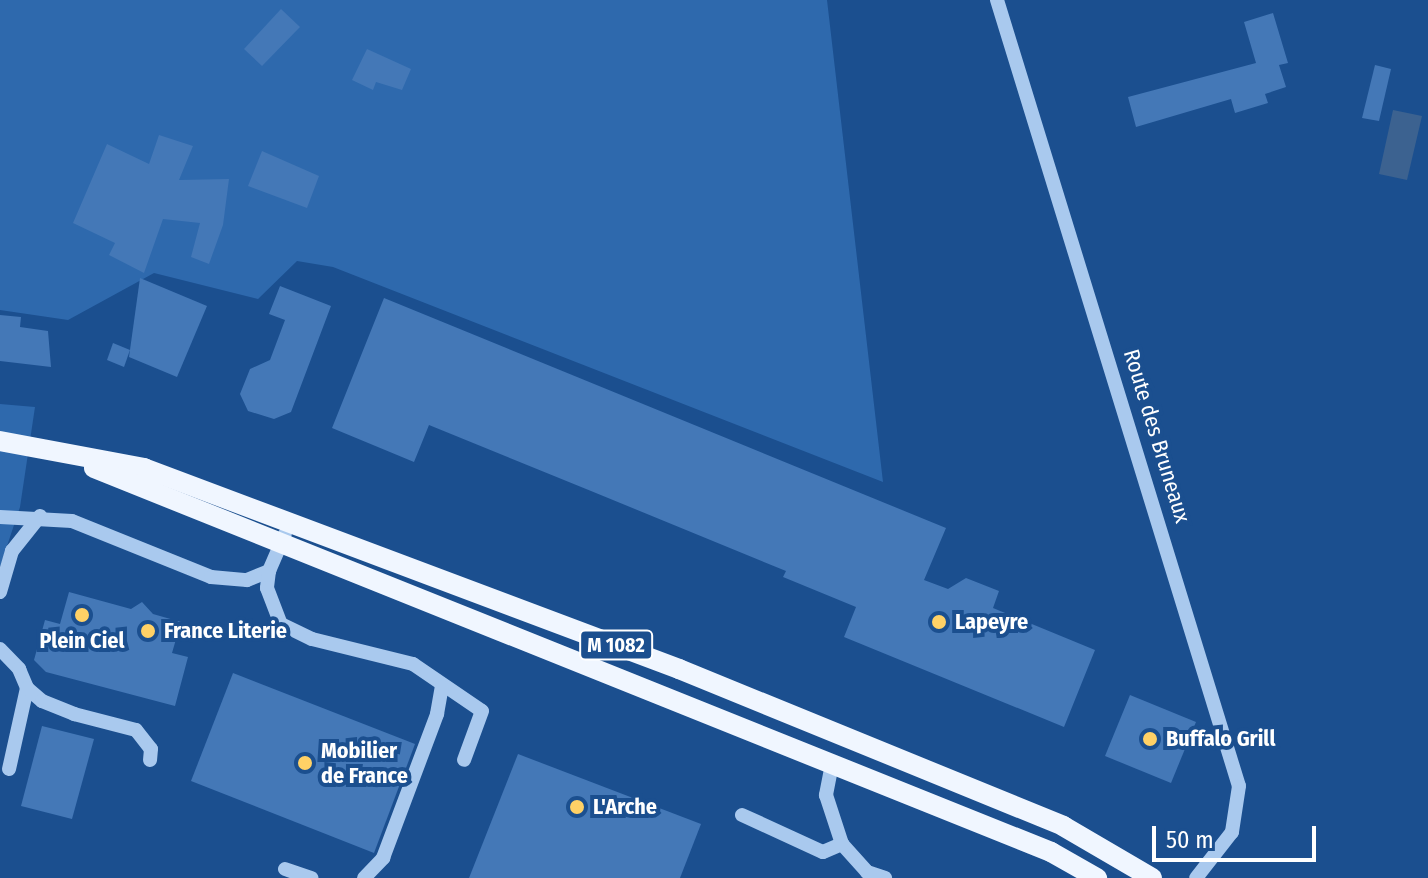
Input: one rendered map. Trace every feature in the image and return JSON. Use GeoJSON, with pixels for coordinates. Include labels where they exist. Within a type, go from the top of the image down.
{"type":"FeatureCollection","features":[{"type":"Feature","properties":{"kind":"main road","name":"M 1082"},"geometry":{"type":"LineString","coordinates":[[0,441],[144,468],[679,669],[1048,820],[1152,878]]}},
{"type":"Feature","properties":{"kind":"main road","name":"M 1082"},"geometry":{"type":"LineString","coordinates":[[65,454],[1051,852],[1097,878]]}},
{"type":"Feature","properties":{"kind":"street","name":"Route des Bruneaux"},"geometry":{"type":"LineString","coordinates":[[997,0],[1239,786],[1232,832],[1196,878]]}},
{"type":"Feature","properties":{"kind":"street"},"geometry":{"type":"LineString","coordinates":[[0,517],[40,516],[72,521],[211,577],[247,580],[269,571]]}},
{"type":"Feature","properties":{"kind":"street"},"geometry":{"type":"LineString","coordinates":[[0,592],[12,551],[40,516]]}},
{"type":"Feature","properties":{"kind":"street"},"geometry":{"type":"LineString","coordinates":[[290,523],[269,571],[267,588],[281,624],[312,639],[413,664],[442,687],[482,711],[464,760]]}},
{"type":"Feature","properties":{"kind":"street"},"geometry":{"type":"LineString","coordinates":[[0,649],[19,669],[27,688],[42,701],[74,714],[136,730],[151,749],[150,760]]}},
{"type":"Feature","properties":{"kind":"street"},"geometry":{"type":"LineString","coordinates":[[364,878],[383,858],[437,714],[442,687]]}},
{"type":"Feature","properties":{"kind":"street"},"geometry":{"type":"LineString","coordinates":[[9,769],[27,688]]}},
{"type":"Feature","properties":{"kind":"street"},"geometry":{"type":"LineString","coordinates":[[832,764],[826,795],[842,844],[867,872],[885,878]]}},
{"type":"Feature","properties":{"kind":"street"},"geometry":{"type":"LineString","coordinates":[[742,815],[823,852],[842,844]]}},
{"type":"Feature","properties":{"kind":"street"},"geometry":{"type":"LineString","coordinates":[[285,869],[311,878]]}},
{"type":"Feature","properties":{"kind":"shaded area"},"geometry":{"type":"Polygon","coordinates":[[[0,0],[827,0],[883,482],[333,267],[297,261],[258,299],[154,273],[68,320],[0,310],[0,0]]]}},
{"type":"Feature","properties":{"kind":"shaded area"},"geometry":{"type":"Polygon","coordinates":[[[1393,110],[1422,116],[1407,180],[1379,174],[1393,110]]]}},
{"type":"Feature","properties":{"kind":"shaded area"},"geometry":{"type":"Polygon","coordinates":[[[0,404],[35,407],[20,507],[0,567],[0,404]]]}},
{"type":"Feature","properties":{"kind":"building"},"geometry":{"type":"Polygon","coordinates":[[[281,9],[300,27],[262,66],[244,49],[281,9]]]}},
{"type":"Feature","properties":{"kind":"building"},"geometry":{"type":"Polygon","coordinates":[[[1273,13],[1288,63],[1279,65],[1286,87],[1265,94],[1268,103],[1235,113],[1231,99],[1136,127],[1128,97],[1256,63],[1244,22],[1273,13]]]}},
{"type":"Feature","properties":{"kind":"building"},"geometry":{"type":"Polygon","coordinates":[[[367,49],[411,69],[402,90],[376,82],[373,90],[352,80],[367,49]]]}},
{"type":"Feature","properties":{"kind":"building"},"geometry":{"type":"Polygon","coordinates":[[[1375,65],[1391,69],[1379,121],[1362,118],[1375,65]]]}},
{"type":"Feature","properties":{"kind":"building"},"geometry":{"type":"Polygon","coordinates":[[[159,135],[193,146],[179,180],[229,179],[223,225],[209,264],[191,257],[200,223],[163,219],[144,273],[109,255],[115,243],[73,223],[107,144],[149,164],[159,135]]]}},
{"type":"Feature","properties":{"kind":"building"},"geometry":{"type":"Polygon","coordinates":[[[262,151],[319,176],[307,208],[248,186],[262,151]]]}},
{"type":"Feature","properties":{"kind":"building"},"geometry":{"type":"Polygon","coordinates":[[[140,278],[207,306],[177,377],[129,357],[140,278]]]}},
{"type":"Feature","properties":{"kind":"building"},"geometry":{"type":"Polygon","coordinates":[[[280,286],[331,306],[291,412],[274,419],[248,411],[240,394],[250,369],[270,360],[285,320],[269,314],[280,286]]]}},
{"type":"Feature","properties":{"kind":"building"},"geometry":{"type":"Polygon","coordinates":[[[384,298],[946,528],[924,580],[948,589],[966,578],[999,591],[993,608],[1095,650],[1064,727],[844,637],[856,607],[783,577],[786,571],[591,491],[429,425],[414,462],[332,428],[384,298]]]}},
{"type":"Feature","properties":{"kind":"building"},"geometry":{"type":"Polygon","coordinates":[[[0,315],[21,317],[20,327],[48,331],[51,367],[0,361],[0,315]]]}},
{"type":"Feature","properties":{"kind":"building"},"geometry":{"type":"Polygon","coordinates":[[[113,343],[130,350],[124,367],[107,360],[113,343]]]}},
{"type":"Feature","properties":{"kind":"building"},"geometry":{"type":"Polygon","coordinates":[[[69,592],[131,609],[142,602],[153,614],[181,622],[172,653],[188,657],[175,706],[46,672],[34,660],[45,620],[60,624],[69,592]]]}},
{"type":"Feature","properties":{"kind":"building","name":"Mobilier de France"},"geometry":{"type":"Polygon","coordinates":[[[233,673],[415,744],[374,853],[191,781],[233,673]]]}},
{"type":"Feature","properties":{"kind":"building","name":"Buffalo Grill"},"geometry":{"type":"Polygon","coordinates":[[[1130,695],[1196,722],[1171,783],[1105,756],[1130,695]]]}},
{"type":"Feature","properties":{"kind":"building"},"geometry":{"type":"Polygon","coordinates":[[[42,726],[94,739],[72,819],[21,806],[42,726]]]}},
{"type":"Feature","properties":{"kind":"building","name":"L'Arche"},"geometry":{"type":"Polygon","coordinates":[[[518,754],[701,824],[680,878],[469,878],[518,754]]]}},
{"type":"Feature","properties":{"kind":"place","name":"Plein Ciel"},"geometry":{"type":"Point","coordinates":[82,615]}},
{"type":"Feature","properties":{"kind":"place","name":"Lapeyre"},"geometry":{"type":"Point","coordinates":[939,622]}},
{"type":"Feature","properties":{"kind":"place","name":"France Literie"},"geometry":{"type":"Point","coordinates":[148,631]}},
{"type":"Feature","properties":{"kind":"place","name":"Buffalo Grill"},"geometry":{"type":"Point","coordinates":[1150,739]}},
{"type":"Feature","properties":{"kind":"place","name":"Mobilier de France"},"geometry":{"type":"Point","coordinates":[305,763]}},
{"type":"Feature","properties":{"kind":"place","name":"L'Arche"},"geometry":{"type":"Point","coordinates":[577,807]}}]}
